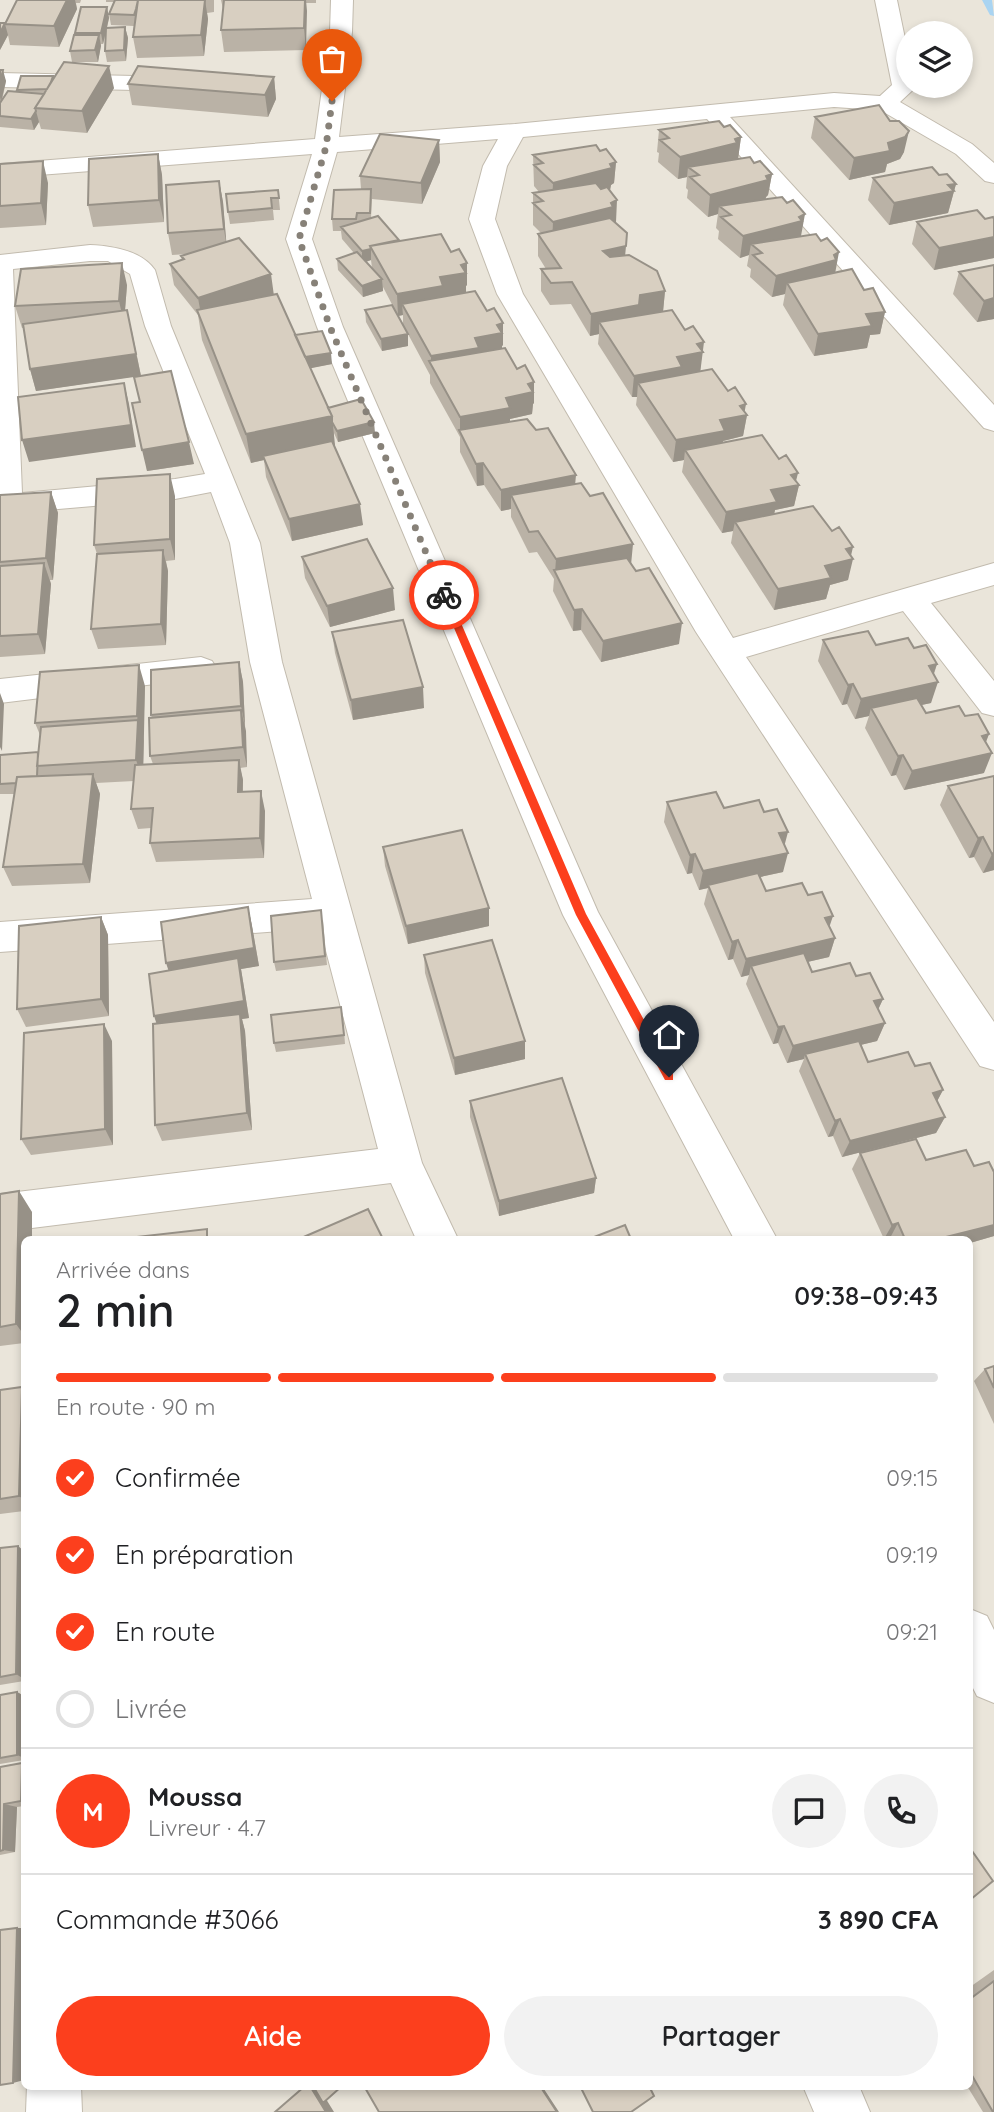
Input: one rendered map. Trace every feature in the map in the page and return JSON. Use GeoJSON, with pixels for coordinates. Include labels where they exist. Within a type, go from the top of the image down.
{"type":"FeatureCollection","features":[{"type":"Feature","properties":{"kind":"street"},"geometry":{"type":"LineString","coordinates":[[342,0],[341,32],[326,147],[299,239],[330,327],[581,915],[754,1236]]}},
{"type":"Feature","properties":{"kind":"street"},"geometry":{"type":"LineString","coordinates":[[885,103],[904,88],[886,0]]}},
{"type":"Feature","properties":{"kind":"street"},"geometry":{"type":"LineString","coordinates":[[0,80],[208,84]]}},
{"type":"Feature","properties":{"kind":"street"},"geometry":{"type":"LineString","coordinates":[[0,171],[515,131],[834,100],[885,103],[964,149],[994,176]]}},
{"type":"Feature","properties":{"kind":"street"},"geometry":{"type":"LineString","coordinates":[[713,112],[994,422]]}},
{"type":"Feature","properties":{"kind":"street"},"geometry":{"type":"LineString","coordinates":[[515,131],[495,166],[482,219],[510,295],[725,652],[994,1054]]}},
{"type":"Feature","properties":{"kind":"street"},"geometry":{"type":"LineString","coordinates":[[222,480],[175,489],[4,505],[0,263],[90,253],[113,254],[142,270],[158,326],[222,480],[244,543],[243,664],[333,913],[402,1164],[436,1236]]}},
{"type":"Feature","properties":{"kind":"street"},"geometry":{"type":"LineString","coordinates":[[725,652],[994,574]]}},
{"type":"Feature","properties":{"kind":"street"},"geometry":{"type":"LineString","coordinates":[[911,600],[994,704]]}},
{"type":"Feature","properties":{"kind":"street"},"geometry":{"type":"LineString","coordinates":[[0,691],[243,664]]}},
{"type":"Feature","properties":{"kind":"street"},"geometry":{"type":"LineString","coordinates":[[0,937],[333,913]]}},
{"type":"Feature","properties":{"kind":"street"},"geometry":{"type":"LineString","coordinates":[[0,1213],[71,1223],[402,1164]]}},
{"type":"Feature","properties":{"kind":"street"},"geometry":{"type":"LineString","coordinates":[[973,1639],[994,1679]]}},
{"type":"Feature","properties":{"kind":"street"},"geometry":{"type":"LineString","coordinates":[[54,2090],[54,2112]]}},
{"type":"Feature","properties":{"kind":"street"},"geometry":{"type":"LineString","coordinates":[[832,2090],[842,2112]]}},
{"type":"Feature","properties":{"kind":"shaded area"},"geometry":{"type":"Polygon","coordinates":[[[0,0],[994,0],[994,2112],[0,2112],[0,0]]]}},
{"type":"Feature","properties":{"kind":"building"},"geometry":{"type":"Polygon","coordinates":[[[17,0],[67,0],[54,26],[5,24],[17,0]]]}},
{"type":"Feature","properties":{"kind":"building"},"geometry":{"type":"Polygon","coordinates":[[[115,0],[138,0],[134,15],[109,14],[115,0]]]}},
{"type":"Feature","properties":{"kind":"building"},"geometry":{"type":"Polygon","coordinates":[[[138,0],[205,0],[201,35],[133,37],[138,0]]]}},
{"type":"Feature","properties":{"kind":"building"},"geometry":{"type":"Polygon","coordinates":[[[224,0],[305,0],[304,28],[221,30],[224,0]]]}},
{"type":"Feature","properties":{"kind":"building"},"geometry":{"type":"Polygon","coordinates":[[[81,7],[107,7],[101,33],[75,33],[81,7]]]}},
{"type":"Feature","properties":{"kind":"building"},"geometry":{"type":"Polygon","coordinates":[[[125,27],[124,50],[105,51],[106,28],[125,27]]]}},
{"type":"Feature","properties":{"kind":"building"},"geometry":{"type":"Polygon","coordinates":[[[74,35],[99,35],[95,50],[70,51],[74,35]]]}},
{"type":"Feature","properties":{"kind":"building"},"geometry":{"type":"Polygon","coordinates":[[[64,62],[109,66],[82,111],[35,108],[64,62]]]}},
{"type":"Feature","properties":{"kind":"building"},"geometry":{"type":"Polygon","coordinates":[[[138,66],[274,77],[265,95],[128,84],[138,66]]]}},
{"type":"Feature","properties":{"kind":"building"},"geometry":{"type":"Polygon","coordinates":[[[21,76],[53,76],[47,89],[17,90],[21,76]]]}},
{"type":"Feature","properties":{"kind":"building"},"geometry":{"type":"Polygon","coordinates":[[[8,91],[44,94],[31,119],[0,116],[0,103],[8,91]]]}},
{"type":"Feature","properties":{"kind":"building"},"geometry":{"type":"Polygon","coordinates":[[[879,105],[890,121],[899,121],[909,131],[905,137],[888,143],[890,151],[854,158],[815,117],[879,105]]]}},
{"type":"Feature","properties":{"kind":"building"},"geometry":{"type":"Polygon","coordinates":[[[719,121],[724,127],[730,125],[741,137],[735,139],[737,143],[680,157],[660,140],[669,138],[659,130],[719,121]]]}},
{"type":"Feature","properties":{"kind":"building"},"geometry":{"type":"Polygon","coordinates":[[[380,134],[439,140],[421,183],[360,176],[380,134]]]}},
{"type":"Feature","properties":{"kind":"building"},"geometry":{"type":"Polygon","coordinates":[[[596,145],[600,151],[606,149],[616,162],[610,164],[612,168],[553,183],[534,165],[543,163],[533,155],[596,145]]]}},
{"type":"Feature","properties":{"kind":"building"},"geometry":{"type":"Polygon","coordinates":[[[158,154],[159,200],[88,205],[89,159],[158,154]]]}},
{"type":"Feature","properties":{"kind":"building"},"geometry":{"type":"Polygon","coordinates":[[[750,157],[754,163],[760,161],[772,174],[766,176],[768,180],[710,195],[690,177],[699,175],[688,167],[750,157]]]}},
{"type":"Feature","properties":{"kind":"building"},"geometry":{"type":"Polygon","coordinates":[[[43,161],[41,203],[0,206],[0,164],[43,161]]]}},
{"type":"Feature","properties":{"kind":"building"},"geometry":{"type":"Polygon","coordinates":[[[932,167],[939,175],[947,174],[956,184],[948,185],[954,191],[894,203],[873,178],[932,167]]]}},
{"type":"Feature","properties":{"kind":"building"},"geometry":{"type":"Polygon","coordinates":[[[219,181],[224,229],[168,233],[166,185],[219,181]]]}},
{"type":"Feature","properties":{"kind":"building"},"geometry":{"type":"Polygon","coordinates":[[[596,183],[601,189],[607,187],[617,200],[611,203],[613,207],[553,222],[533,203],[543,201],[533,193],[596,183]]]}},
{"type":"Feature","properties":{"kind":"building"},"geometry":{"type":"Polygon","coordinates":[[[371,189],[370,213],[357,213],[356,219],[332,219],[334,190],[371,189]]]}},
{"type":"Feature","properties":{"kind":"building"},"geometry":{"type":"Polygon","coordinates":[[[278,190],[279,198],[271,198],[272,208],[228,212],[226,194],[278,190]]]}},
{"type":"Feature","properties":{"kind":"building"},"geometry":{"type":"Polygon","coordinates":[[[782,197],[787,203],[793,200],[805,214],[799,217],[802,221],[743,236],[721,217],[731,215],[719,206],[782,197]]]}},
{"type":"Feature","properties":{"kind":"building"},"geometry":{"type":"Polygon","coordinates":[[[977,210],[985,219],[993,217],[994,237],[939,248],[917,222],[977,210]]]}},
{"type":"Feature","properties":{"kind":"building"},"geometry":{"type":"Polygon","coordinates":[[[378,216],[399,240],[370,246],[371,249],[362,251],[341,227],[378,216]]]}},
{"type":"Feature","properties":{"kind":"building"},"geometry":{"type":"Polygon","coordinates":[[[610,218],[627,233],[626,246],[603,251],[610,257],[629,255],[657,271],[665,291],[640,295],[639,305],[591,314],[572,282],[551,283],[541,269],[561,268],[538,234],[610,218]]]}},
{"type":"Feature","properties":{"kind":"building"},"geometry":{"type":"Polygon","coordinates":[[[441,234],[451,252],[459,249],[467,263],[461,265],[466,273],[440,277],[443,286],[397,294],[370,246],[441,234]]]}},
{"type":"Feature","properties":{"kind":"building"},"geometry":{"type":"Polygon","coordinates":[[[816,234],[821,241],[827,238],[839,252],[834,255],[836,260],[776,276],[753,255],[762,253],[751,244],[816,234]]]}},
{"type":"Feature","properties":{"kind":"building"},"geometry":{"type":"Polygon","coordinates":[[[239,238],[271,274],[198,298],[170,264],[184,259],[181,256],[239,238]]]}},
{"type":"Feature","properties":{"kind":"building"},"geometry":{"type":"Polygon","coordinates":[[[357,252],[382,279],[362,286],[337,259],[357,252]]]}},
{"type":"Feature","properties":{"kind":"building"},"geometry":{"type":"Polygon","coordinates":[[[122,263],[119,301],[15,306],[21,269],[122,263]]]}},
{"type":"Feature","properties":{"kind":"building"},"geometry":{"type":"Polygon","coordinates":[[[994,265],[994,298],[984,301],[959,272],[994,265]]]}},
{"type":"Feature","properties":{"kind":"building"},"geometry":{"type":"Polygon","coordinates":[[[852,269],[864,290],[873,288],[885,312],[866,314],[872,326],[818,334],[787,283],[852,269]]]}},
{"type":"Feature","properties":{"kind":"building"},"geometry":{"type":"Polygon","coordinates":[[[475,291],[487,311],[494,308],[503,323],[497,325],[502,333],[475,338],[479,348],[431,356],[402,304],[475,291]]]}},
{"type":"Feature","properties":{"kind":"building"},"geometry":{"type":"Polygon","coordinates":[[[277,294],[332,416],[246,434],[197,310],[277,294]]]}},
{"type":"Feature","properties":{"kind":"building"},"geometry":{"type":"Polygon","coordinates":[[[392,305],[408,334],[381,339],[365,310],[392,305]]]}},
{"type":"Feature","properties":{"kind":"building"},"geometry":{"type":"Polygon","coordinates":[[[127,310],[136,354],[30,369],[23,324],[127,310]]]}},
{"type":"Feature","properties":{"kind":"building"},"geometry":{"type":"Polygon","coordinates":[[[672,310],[685,330],[693,326],[704,342],[697,344],[703,352],[677,357],[682,367],[634,376],[599,322],[672,310]]]}},
{"type":"Feature","properties":{"kind":"building"},"geometry":{"type":"Polygon","coordinates":[[[322,331],[331,353],[305,357],[295,335],[322,331]]]}},
{"type":"Feature","properties":{"kind":"building"},"geometry":{"type":"Polygon","coordinates":[[[505,348],[517,369],[525,365],[534,382],[528,384],[533,392],[506,398],[510,408],[460,417],[429,361],[505,348]]]}},
{"type":"Feature","properties":{"kind":"building"},"geometry":{"type":"Polygon","coordinates":[[[712,369],[728,391],[735,387],[746,404],[740,406],[747,415],[720,420],[725,431],[676,440],[638,383],[712,369]]]}},
{"type":"Feature","properties":{"kind":"building"},"geometry":{"type":"Polygon","coordinates":[[[171,371],[189,442],[142,450],[132,403],[140,402],[134,377],[171,371]]]}},
{"type":"Feature","properties":{"kind":"building"},"geometry":{"type":"Polygon","coordinates":[[[124,383],[131,425],[22,440],[18,397],[124,383]]]}},
{"type":"Feature","properties":{"kind":"building"},"geometry":{"type":"Polygon","coordinates":[[[361,399],[374,422],[337,431],[328,408],[361,399]]]}},
{"type":"Feature","properties":{"kind":"building"},"geometry":{"type":"Polygon","coordinates":[[[527,419],[536,430],[548,428],[576,475],[501,490],[483,463],[476,464],[459,430],[527,419]]]}},
{"type":"Feature","properties":{"kind":"building"},"geometry":{"type":"Polygon","coordinates":[[[762,435],[779,459],[786,455],[798,473],[791,475],[799,485],[771,490],[777,502],[726,512],[685,450],[762,435]]]}},
{"type":"Feature","properties":{"kind":"building"},"geometry":{"type":"Polygon","coordinates":[[[332,441],[360,504],[289,519],[263,456],[332,441]]]}},
{"type":"Feature","properties":{"kind":"building"},"geometry":{"type":"Polygon","coordinates":[[[170,474],[170,539],[94,545],[97,479],[170,474]]]}},
{"type":"Feature","properties":{"kind":"building"},"geometry":{"type":"Polygon","coordinates":[[[581,483],[590,496],[603,493],[633,544],[556,559],[538,531],[529,532],[511,495],[581,483]]]}},
{"type":"Feature","properties":{"kind":"building"},"geometry":{"type":"Polygon","coordinates":[[[51,492],[46,558],[0,562],[0,495],[51,492]]]}},
{"type":"Feature","properties":{"kind":"building"},"geometry":{"type":"Polygon","coordinates":[[[813,506],[832,531],[839,527],[853,547],[846,549],[853,559],[825,566],[831,578],[778,589],[735,522],[813,506]]]}},
{"type":"Feature","properties":{"kind":"building"},"geometry":{"type":"Polygon","coordinates":[[[367,539],[393,588],[327,606],[302,557],[367,539]]]}},
{"type":"Feature","properties":{"kind":"building"},"geometry":{"type":"Polygon","coordinates":[[[163,550],[161,624],[91,629],[97,554],[163,550]]]}},
{"type":"Feature","properties":{"kind":"building"},"geometry":{"type":"Polygon","coordinates":[[[627,558],[636,571],[649,568],[682,623],[603,641],[582,609],[574,610],[554,570],[627,558]]]}},
{"type":"Feature","properties":{"kind":"building"},"geometry":{"type":"Polygon","coordinates":[[[44,563],[38,634],[0,636],[0,566],[44,563]]]}},
{"type":"Feature","properties":{"kind":"building"},"geometry":{"type":"Polygon","coordinates":[[[403,620],[423,687],[351,700],[332,632],[403,620]]]}},
{"type":"Feature","properties":{"kind":"building"},"geometry":{"type":"Polygon","coordinates":[[[868,631],[876,645],[908,638],[914,648],[926,645],[937,664],[929,666],[938,682],[861,699],[853,684],[848,685],[823,640],[868,631]]]}},
{"type":"Feature","properties":{"kind":"building"},"geometry":{"type":"Polygon","coordinates":[[[239,662],[241,706],[151,715],[151,670],[239,662]]]}},
{"type":"Feature","properties":{"kind":"building"},"geometry":{"type":"Polygon","coordinates":[[[139,665],[137,716],[35,723],[40,672],[139,665]]]}},
{"type":"Feature","properties":{"kind":"building"},"geometry":{"type":"Polygon","coordinates":[[[917,698],[926,713],[959,706],[965,716],[978,714],[989,734],[982,736],[992,753],[912,771],[903,755],[898,756],[871,708],[917,698]]]}},
{"type":"Feature","properties":{"kind":"building"},"geometry":{"type":"Polygon","coordinates":[[[241,710],[243,747],[150,756],[149,718],[241,710]]]}},
{"type":"Feature","properties":{"kind":"building"},"geometry":{"type":"Polygon","coordinates":[[[138,720],[136,760],[37,766],[41,727],[138,720]]]}},
{"type":"Feature","properties":{"kind":"building"},"geometry":{"type":"Polygon","coordinates":[[[38,752],[37,776],[17,777],[16,783],[0,784],[0,755],[38,752]]]}},
{"type":"Feature","properties":{"kind":"building"},"geometry":{"type":"Polygon","coordinates":[[[239,760],[238,792],[261,791],[260,838],[150,843],[153,808],[131,809],[135,765],[239,760]]]}},
{"type":"Feature","properties":{"kind":"building"},"geometry":{"type":"Polygon","coordinates":[[[93,774],[83,864],[3,867],[17,777],[93,774]]]}},
{"type":"Feature","properties":{"kind":"building"},"geometry":{"type":"Polygon","coordinates":[[[994,776],[992,854],[983,837],[978,838],[948,786],[994,776]]]}},
{"type":"Feature","properties":{"kind":"building"},"geometry":{"type":"Polygon","coordinates":[[[716,792],[724,808],[759,800],[764,812],[777,809],[788,832],[779,833],[788,853],[703,871],[695,854],[690,855],[667,802],[716,792]]]}},
{"type":"Feature","properties":{"kind":"building"},"geometry":{"type":"Polygon","coordinates":[[[462,830],[489,908],[406,926],[383,847],[462,830]]]}},
{"type":"Feature","properties":{"kind":"building"},"geometry":{"type":"Polygon","coordinates":[[[758,873],[766,891],[802,883],[808,895],[822,892],[833,916],[825,918],[835,938],[746,959],[738,940],[732,942],[708,885],[758,873]]]}},
{"type":"Feature","properties":{"kind":"building"},"geometry":{"type":"Polygon","coordinates":[[[248,907],[254,948],[166,963],[161,922],[248,907]]]}},
{"type":"Feature","properties":{"kind":"building"},"geometry":{"type":"Polygon","coordinates":[[[321,910],[325,956],[274,962],[271,916],[321,910]]]}},
{"type":"Feature","properties":{"kind":"building"},"geometry":{"type":"Polygon","coordinates":[[[101,917],[101,999],[17,1009],[19,926],[101,917]]]}},
{"type":"Feature","properties":{"kind":"building"},"geometry":{"type":"Polygon","coordinates":[[[492,940],[525,1041],[454,1058],[424,955],[492,940]]]}},
{"type":"Feature","properties":{"kind":"building"},"geometry":{"type":"Polygon","coordinates":[[[804,953],[812,972],[850,963],[856,976],[870,973],[883,999],[874,1001],[885,1023],[793,1046],[784,1026],[778,1027],[751,966],[804,953]]]}},
{"type":"Feature","properties":{"kind":"building"},"geometry":{"type":"Polygon","coordinates":[[[238,958],[244,1001],[154,1016],[149,974],[238,958]]]}},
{"type":"Feature","properties":{"kind":"building"},"geometry":{"type":"Polygon","coordinates":[[[341,1007],[344,1035],[274,1043],[271,1015],[341,1007]]]}},
{"type":"Feature","properties":{"kind":"building"},"geometry":{"type":"Polygon","coordinates":[[[240,1014],[247,1113],[155,1125],[153,1024],[240,1014]]]}},
{"type":"Feature","properties":{"kind":"building"},"geometry":{"type":"Polygon","coordinates":[[[104,1024],[105,1129],[21,1139],[24,1033],[104,1024]]]}},
{"type":"Feature","properties":{"kind":"building"},"geometry":{"type":"Polygon","coordinates":[[[859,1041],[868,1062],[908,1052],[915,1066],[930,1063],[943,1090],[933,1093],[945,1117],[850,1141],[840,1119],[835,1121],[805,1054],[859,1041]]]}},
{"type":"Feature","properties":{"kind":"building"},"geometry":{"type":"Polygon","coordinates":[[[562,1078],[596,1178],[499,1201],[470,1101],[562,1078]]]}},
{"type":"Feature","properties":{"kind":"building"},"geometry":{"type":"Polygon","coordinates":[[[916,1139],[926,1160],[966,1150],[974,1166],[989,1162],[994,1172],[994,1225],[950,1236],[904,1236],[898,1223],[892,1225],[860,1153],[916,1139]]]}},
{"type":"Feature","properties":{"kind":"building"},"geometry":{"type":"Polygon","coordinates":[[[19,1191],[16,1324],[0,1327],[0,1194],[19,1191]]]}},
{"type":"Feature","properties":{"kind":"building"},"geometry":{"type":"Polygon","coordinates":[[[368,1209],[382,1236],[306,1236],[368,1209]]]}},
{"type":"Feature","properties":{"kind":"building"},"geometry":{"type":"Polygon","coordinates":[[[625,1225],[630,1236],[597,1236],[625,1225]]]}},
{"type":"Feature","properties":{"kind":"building"},"geometry":{"type":"Polygon","coordinates":[[[207,1229],[207,1236],[145,1236],[207,1229]]]}},
{"type":"Feature","properties":{"kind":"building"},"geometry":{"type":"Polygon","coordinates":[[[994,1366],[994,1388],[985,1369],[994,1366]]]}},
{"type":"Feature","properties":{"kind":"building"},"geometry":{"type":"Polygon","coordinates":[[[21,1387],[19,1496],[0,1499],[0,1390],[21,1387]]]}},
{"type":"Feature","properties":{"kind":"building"},"geometry":{"type":"Polygon","coordinates":[[[18,1546],[16,1674],[0,1677],[0,1548],[18,1546]]]}},
{"type":"Feature","properties":{"kind":"building"},"geometry":{"type":"Polygon","coordinates":[[[17,1692],[17,1755],[0,1758],[0,1695],[17,1692]]]}},
{"type":"Feature","properties":{"kind":"building"},"geometry":{"type":"Polygon","coordinates":[[[21,1763],[21,1801],[4,1804],[3,1850],[0,1851],[0,1767],[21,1763]]]}},
{"type":"Feature","properties":{"kind":"building"},"geometry":{"type":"Polygon","coordinates":[[[973,1852],[993,1881],[973,1898],[973,1852]]]}},
{"type":"Feature","properties":{"kind":"building"},"geometry":{"type":"Polygon","coordinates":[[[17,1928],[13,2083],[0,2085],[0,1930],[17,1928]]]}},
{"type":"Feature","properties":{"kind":"building"},"geometry":{"type":"Polygon","coordinates":[[[994,1981],[994,2112],[973,2077],[973,1997],[994,1981]]]}},
{"type":"Feature","properties":{"kind":"building"},"geometry":{"type":"Polygon","coordinates":[[[300,2090],[312,2090],[326,2112],[275,2112],[300,2090]]]}},
{"type":"Feature","properties":{"kind":"building"},"geometry":{"type":"Polygon","coordinates":[[[315,2090],[338,2090],[323,2103],[315,2090]]]}},
{"type":"Feature","properties":{"kind":"building"},"geometry":{"type":"Polygon","coordinates":[[[366,2090],[543,2090],[557,2112],[379,2112],[366,2090]]]}},
{"type":"Feature","properties":{"kind":"building"},"geometry":{"type":"Polygon","coordinates":[[[582,2090],[651,2090],[654,2096],[631,2112],[593,2112],[582,2090]]]}},
{"type":"Feature","properties":{"kind":"waterway"},"geometry":{"type":"LineString","coordinates":[[987,0],[994,13]]}},
{"type":"Feature","properties":{"kind":"way so far"},"geometry":{"type":"LineString","coordinates":[[332,101],[326,147],[299,239],[330,327],[444,595]]}},
{"type":"Feature","properties":{"kind":"route"},"geometry":{"type":"LineString","coordinates":[[444,595],[581,915],[669,1077]]}}]}
